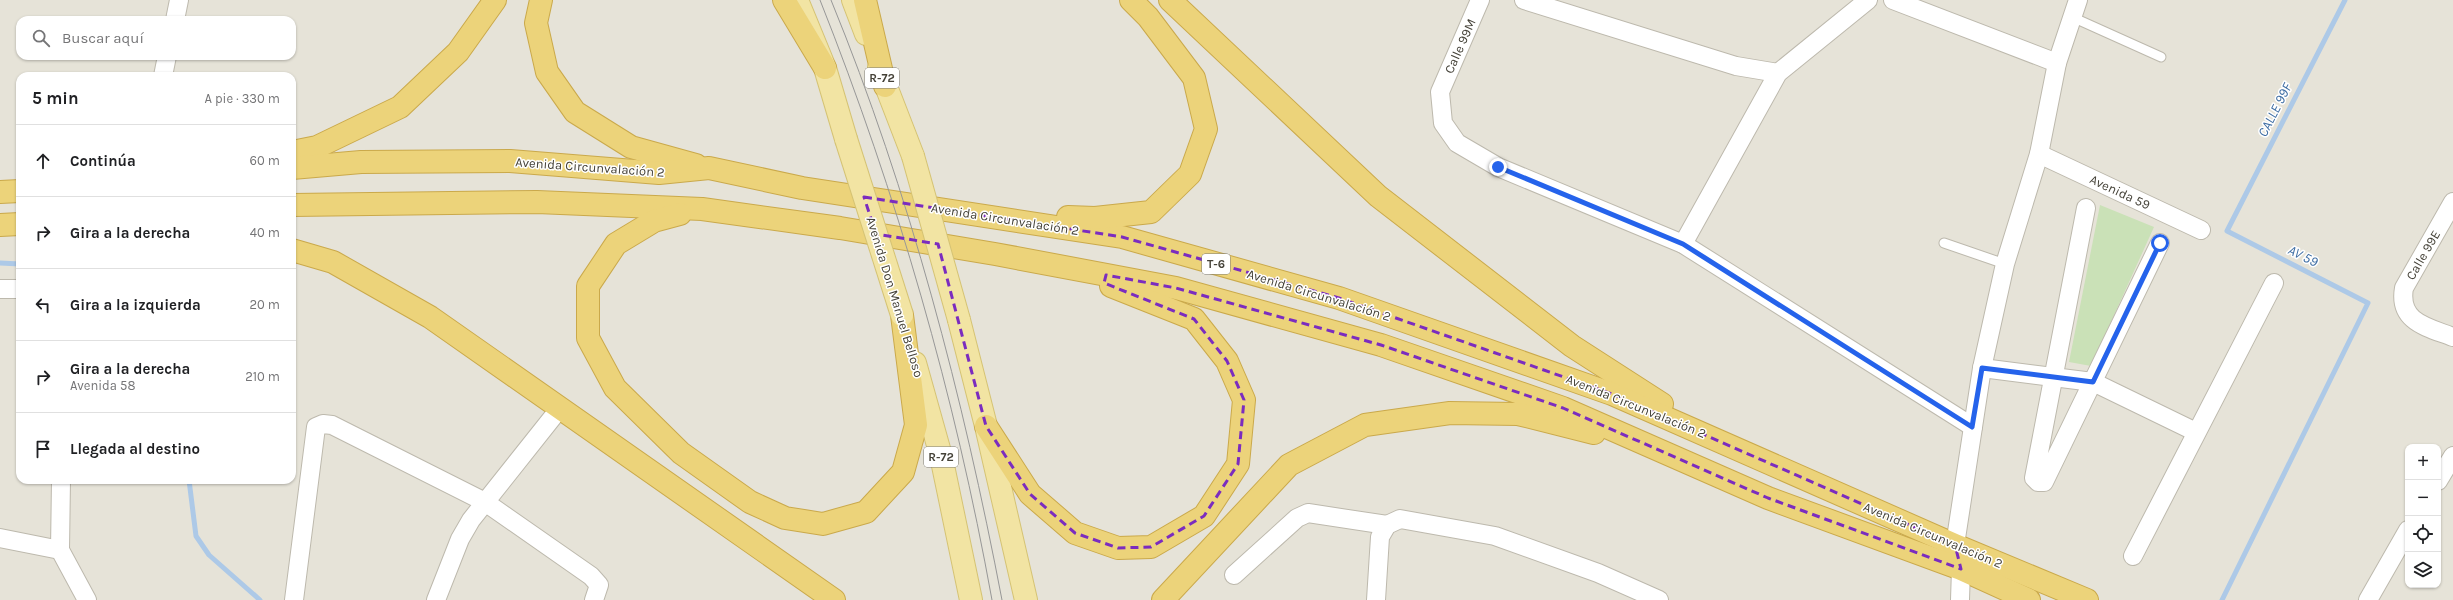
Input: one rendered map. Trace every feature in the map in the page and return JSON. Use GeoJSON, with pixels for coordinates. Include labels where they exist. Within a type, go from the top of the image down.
{"type":"FeatureCollection","features":[{"type":"Feature","properties":{"kind":"highway"},"geometry":{"type":"LineString","coordinates":[[296,151],[316,147],[400,107],[458,52],[495,0]]}},
{"type":"Feature","properties":{"kind":"highway"},"geometry":{"type":"LineString","coordinates":[[541,0],[536,23],[547,72],[575,112],[631,147],[709,168]]}},
{"type":"Feature","properties":{"kind":"highway"},"geometry":{"type":"LineString","coordinates":[[784,0],[825,68]]}},
{"type":"Feature","properties":{"kind":"highway"},"geometry":{"type":"LineString","coordinates":[[865,0],[885,86]]}},
{"type":"Feature","properties":{"kind":"highway"},"geometry":{"type":"LineString","coordinates":[[951,210],[1095,218],[1152,212],[1190,174],[1206,129],[1194,78],[1148,17],[1131,0]]}},
{"type":"Feature","properties":{"kind":"highway"},"geometry":{"type":"LineString","coordinates":[[1170,0],[1378,196],[1572,346],[1718,440]]}},
{"type":"Feature","properties":{"kind":"highway","name":"Avenida Circunvalación 2"},"geometry":{"type":"LineString","coordinates":[[296,168],[361,162],[510,161],[659,174],[709,168],[802,188],[951,210],[1122,238],[1339,298],[1612,394],[1955,545],[2087,600]]}},
{"type":"Feature","properties":{"kind":"highway"},"geometry":{"type":"LineString","coordinates":[[0,192],[16,191]]}},
{"type":"Feature","properties":{"kind":"highway","name":"Avenida Circunvalación 2"},"geometry":{"type":"LineString","coordinates":[[296,205],[536,202],[702,209],[840,228],[1176,288],[1381,345],[1563,408],[1768,498],[1961,569],[2027,600]]}},
{"type":"Feature","properties":{"kind":"highway"},"geometry":{"type":"LineString","coordinates":[[702,209],[654,221],[616,244],[588,286],[588,338],[615,388],[681,453],[750,502],[785,518],[823,524],[866,512],[903,472],[916,425],[902,315]]}},
{"type":"Feature","properties":{"kind":"highway"},"geometry":{"type":"LineString","coordinates":[[0,226],[16,224]]}},
{"type":"Feature","properties":{"kind":"highway"},"geometry":{"type":"LineString","coordinates":[[296,251],[333,262],[430,317],[834,600]]}},
{"type":"Feature","properties":{"kind":"highway"},"geometry":{"type":"LineString","coordinates":[[986,426],[1030,494],[1075,533],[1118,548],[1151,547],[1204,516],[1238,464],[1244,400],[1227,361],[1194,319],[1065,267]]}},
{"type":"Feature","properties":{"kind":"highway"},"geometry":{"type":"LineString","coordinates":[[1163,600],[1289,465],[1365,425],[1450,413],[1518,414],[1651,447]]}},
{"type":"Feature","properties":{"kind":"main road","name":"Avenida Don Manuel Belloso"},"geometry":{"type":"LineString","coordinates":[[797,0],[825,68],[902,315],[941,456],[971,600]]}},
{"type":"Feature","properties":{"kind":"main road","name":"R-72"},"geometry":{"type":"LineString","coordinates":[[853,0],[913,156],[959,320],[986,426],[1026,600]]}},
{"type":"Feature","properties":{"kind":"street"},"geometry":{"type":"LineString","coordinates":[[176,16],[180,0]]}},
{"type":"Feature","properties":{"kind":"street","name":"Calle 99M"},"geometry":{"type":"LineString","coordinates":[[1480,0],[1440,92],[1443,123],[1457,143],[1498,167],[1683,244]]}},
{"type":"Feature","properties":{"kind":"street"},"geometry":{"type":"LineString","coordinates":[[1524,0],[1736,66],[1778,73]]}},
{"type":"Feature","properties":{"kind":"street"},"geometry":{"type":"LineString","coordinates":[[1868,0],[1778,73],[1683,244],[1972,427]]}},
{"type":"Feature","properties":{"kind":"street"},"geometry":{"type":"LineString","coordinates":[[1893,0],[2056,63]]}},
{"type":"Feature","properties":{"kind":"street"},"geometry":{"type":"LineString","coordinates":[[1960,600],[1961,569],[1955,545],[1982,368],[2005,264],[2039,154],[2056,63],[2075,8]]}},
{"type":"Feature","properties":{"kind":"street"},"geometry":{"type":"LineString","coordinates":[[164,72],[167,60]]}},
{"type":"Feature","properties":{"kind":"street","name":"Avenida 59"},"geometry":{"type":"LineString","coordinates":[[2039,154],[2201,230]]}},
{"type":"Feature","properties":{"kind":"street","name":"Calle 99E"},"geometry":{"type":"LineString","coordinates":[[2453,202],[2404,288],[2402,299],[2404,310],[2418,324],[2453,337]]}},
{"type":"Feature","properties":{"kind":"street"},"geometry":{"type":"LineString","coordinates":[[2086,208],[2034,478],[2038,482],[2044,482],[2160,243]]}},
{"type":"Feature","properties":{"kind":"street"},"geometry":{"type":"LineString","coordinates":[[2133,556],[2274,283]]}},
{"type":"Feature","properties":{"kind":"street"},"geometry":{"type":"LineString","coordinates":[[0,289],[16,289]]}},
{"type":"Feature","properties":{"kind":"street"},"geometry":{"type":"LineString","coordinates":[[1982,368],[2093,382],[2196,432]]}},
{"type":"Feature","properties":{"kind":"street"},"geometry":{"type":"LineString","coordinates":[[436,600],[460,538],[485,502],[560,408]]}},
{"type":"Feature","properties":{"kind":"street"},"geometry":{"type":"LineString","coordinates":[[294,600],[316,428],[323,424],[332,425],[485,502],[591,576],[599,585],[594,600]]}},
{"type":"Feature","properties":{"kind":"street"},"geometry":{"type":"LineString","coordinates":[[2439,480],[2453,456]]}},
{"type":"Feature","properties":{"kind":"street"},"geometry":{"type":"LineString","coordinates":[[61,484],[60,550],[87,600]]}},
{"type":"Feature","properties":{"kind":"street"},"geometry":{"type":"LineString","coordinates":[[1234,575],[1297,518],[1308,513],[1387,525]]}},
{"type":"Feature","properties":{"kind":"street"},"geometry":{"type":"LineString","coordinates":[[1376,600],[1380,538],[1387,525],[1400,518],[1495,536],[1598,572],[1659,600]]}},
{"type":"Feature","properties":{"kind":"street"},"geometry":{"type":"LineString","coordinates":[[2368,600],[2405,535]]}},
{"type":"Feature","properties":{"kind":"street"},"geometry":{"type":"LineString","coordinates":[[0,538],[60,550]]}},
{"type":"Feature","properties":{"kind":"lane"},"geometry":{"type":"LineString","coordinates":[[2075,8],[2161,57]]}},
{"type":"Feature","properties":{"kind":"lane"},"geometry":{"type":"LineString","coordinates":[[1944,243],[2005,264]]}},
{"type":"Feature","properties":{"kind":"highlighted area"},"geometry":{"type":"Polygon","coordinates":[[[864,197],[1122,237],[1339,298],[1612,394],[1955,545],[1961,569],[1768,498],[1563,408],[1381,345],[1176,288],[1106,275],[1104,283],[1194,319],[1227,361],[1244,400],[1238,464],[1204,516],[1151,547],[1118,548],[1075,533],[1030,494],[986,426],[938,244],[876,234],[864,197]]]}},
{"type":"Feature","properties":{"kind":"shaded area"},"geometry":{"type":"Polygon","coordinates":[[[0,0],[2453,0],[2453,600],[0,600],[0,0]]]}},
{"type":"Feature","properties":{"kind":"green space"},"geometry":{"type":"Polygon","coordinates":[[[2100,205],[2154,227],[2091,366],[2069,362],[2100,205]]]}},
{"type":"Feature","properties":{"kind":"waterway","name":"AV 59"},"geometry":{"type":"LineString","coordinates":[[2222,600],[2368,303],[2227,231],[2345,0]]}},
{"type":"Feature","properties":{"kind":"waterway"},"geometry":{"type":"LineString","coordinates":[[0,263],[16,264]]}},
{"type":"Feature","properties":{"kind":"waterway"},"geometry":{"type":"LineString","coordinates":[[190,484],[196,536],[209,555],[260,600]]}},
{"type":"Feature","properties":{"kind":"tram line"},"geometry":{"type":"LineString","coordinates":[[820,0],[874,147],[899,221],[921,296],[942,371],[960,447],[992,600]]}},
{"type":"Feature","properties":{"kind":"tram line"},"geometry":{"type":"LineString","coordinates":[[831,0],[886,146],[932,296],[970,447],[1002,600]]}},
{"type":"Feature","properties":{"kind":"route"},"geometry":{"type":"LineString","coordinates":[[1498,167],[1683,244],[1972,427],[1982,368],[2093,382],[2160,243]]}},
{"type":"Feature","properties":{"kind":"water label","name":"CALLE 99F"},"geometry":{"type":"Point","coordinates":[2275,110]}}]}
